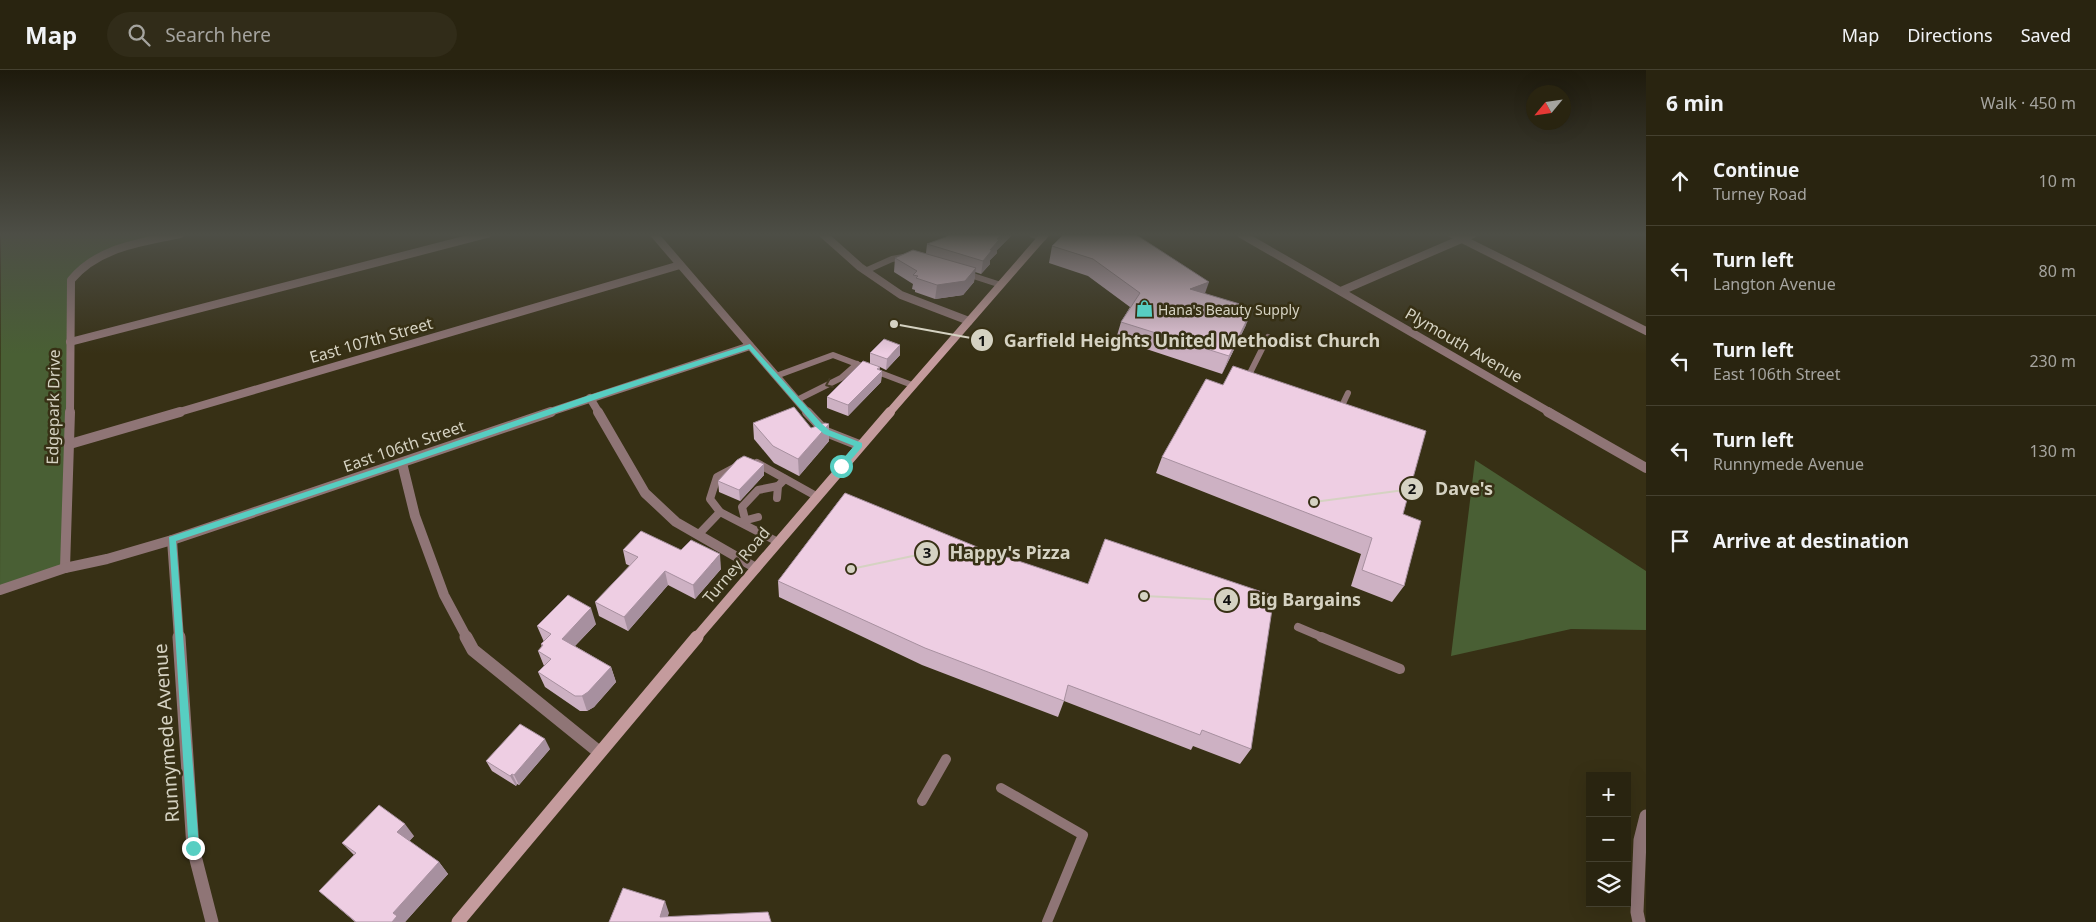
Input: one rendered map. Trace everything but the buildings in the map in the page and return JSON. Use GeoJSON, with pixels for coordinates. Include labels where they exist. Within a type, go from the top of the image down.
{"type":"FeatureCollection","features":[{"type":"Feature","properties":{"kind":"main road","name":"Turney Road"},"geometry":{"type":"LineString","coordinates":[[458,922],[859,445],[1011,274]]}},
{"type":"Feature","properties":{"kind":"street","name":"Edgepark Drive"},"geometry":{"type":"LineString","coordinates":[[65,568],[70,444],[70,280],[74,274]]}},
{"type":"Feature","properties":{"kind":"street"},"geometry":{"type":"LineString","coordinates":[[70,342],[333,274]]}},
{"type":"Feature","properties":{"kind":"street","name":"East 107th Street"},"geometry":{"type":"LineString","coordinates":[[70,444],[650,274]]}},
{"type":"Feature","properties":{"kind":"street"},"geometry":{"type":"LineString","coordinates":[[688,274],[826,432],[859,445]]}},
{"type":"Feature","properties":{"kind":"street"},"geometry":{"type":"LineString","coordinates":[[869,274],[901,295],[969,321]]}},
{"type":"Feature","properties":{"kind":"street","name":"Plymouth Avenue"},"geometry":{"type":"LineString","coordinates":[[1311,274],[1646,468]]}},
{"type":"Feature","properties":{"kind":"street"},"geometry":{"type":"LineString","coordinates":[[1341,291],[1381,274]]}},
{"type":"Feature","properties":{"kind":"street"},"geometry":{"type":"LineString","coordinates":[[1531,274],[1646,331]]}},
{"type":"Feature","properties":{"kind":"street","name":"East 106th Street"},"geometry":{"type":"LineString","coordinates":[[65,568],[108,559],[172,540],[590,398],[750,346]]}},
{"type":"Feature","properties":{"kind":"street"},"geometry":{"type":"LineString","coordinates":[[590,398],[645,493],[676,522],[756,568]]}},
{"type":"Feature","properties":{"kind":"street"},"geometry":{"type":"LineString","coordinates":[[402,463],[415,516],[444,595],[473,650],[599,752]]}},
{"type":"Feature","properties":{"kind":"street","name":"Runnymede Avenue"},"geometry":{"type":"LineString","coordinates":[[172,540],[193,848],[212,922]]}},
{"type":"Feature","properties":{"kind":"street"},"geometry":{"type":"LineString","coordinates":[[0,590],[65,568]]}},
{"type":"Feature","properties":{"kind":"street"},"geometry":{"type":"LineString","coordinates":[[1639,922],[1637,912],[1640,840],[1646,816]]}},
{"type":"Feature","properties":{"kind":"lane"},"geometry":{"type":"LineString","coordinates":[[965,274],[1001,285]]}},
{"type":"Feature","properties":{"kind":"lane"},"geometry":{"type":"LineString","coordinates":[[1256,381],[1248,377],[1268,336]]}},
{"type":"Feature","properties":{"kind":"lane"},"geometry":{"type":"LineString","coordinates":[[776,376],[833,356],[912,385]]}},
{"type":"Feature","properties":{"kind":"lane"},"geometry":{"type":"LineString","coordinates":[[797,400],[845,376],[857,364]]}},
{"type":"Feature","properties":{"kind":"lane"},"geometry":{"type":"LineString","coordinates":[[1330,411],[1338,414],[1348,393]]}},
{"type":"Feature","properties":{"kind":"lane"},"geometry":{"type":"LineString","coordinates":[[749,458],[816,496]]}},
{"type":"Feature","properties":{"kind":"lane"},"geometry":{"type":"LineString","coordinates":[[741,463],[717,478],[710,499],[720,512],[743,520],[778,542]]}},
{"type":"Feature","properties":{"kind":"lane"},"geometry":{"type":"LineString","coordinates":[[743,520],[742,508],[758,490],[778,486],[785,479]]}},
{"type":"Feature","properties":{"kind":"lane"},"geometry":{"type":"LineString","coordinates":[[777,498],[778,486]]}},
{"type":"Feature","properties":{"kind":"lane"},"geometry":{"type":"LineString","coordinates":[[698,535],[720,512]]}},
{"type":"Feature","properties":{"kind":"lane"},"geometry":{"type":"LineString","coordinates":[[743,520],[758,517]]}},
{"type":"Feature","properties":{"kind":"lane"},"geometry":{"type":"LineString","coordinates":[[1298,627],[1400,669]]}},
{"type":"Feature","properties":{"kind":"lane"},"geometry":{"type":"LineString","coordinates":[[922,801],[946,759]]}},
{"type":"Feature","properties":{"kind":"lane"},"geometry":{"type":"LineString","coordinates":[[1001,788],[1083,835],[1047,922]]}},
{"type":"Feature","properties":{"kind":"green space"},"geometry":{"type":"Polygon","coordinates":[[[1,274],[79,274],[71,280],[65,568],[0,590],[1,274]]]}},
{"type":"Feature","properties":{"kind":"green space"},"geometry":{"type":"Polygon","coordinates":[[[1475,460],[1646,571],[1646,630],[1571,629],[1451,656],[1475,460]]]}},
{"type":"Feature","properties":{"kind":"place","name":"Hana's Beauty Supply"},"geometry":{"type":"Point","coordinates":[1144,309]}},
{"type":"Feature","properties":{"kind":"place","name":"Garfield Heights United Methodist Church"},"geometry":{"type":"Point","coordinates":[894,324]}},
{"type":"Feature","properties":{"kind":"place","name":"Dave's"},"geometry":{"type":"Point","coordinates":[1314,502]}},
{"type":"Feature","properties":{"kind":"place","name":"Happy's Pizza"},"geometry":{"type":"Point","coordinates":[851,569]}},
{"type":"Feature","properties":{"kind":"place","name":"Big Bargains"},"geometry":{"type":"Point","coordinates":[1144,596]}},
{"type":"Feature","properties":{"kind":"route"},"geometry":{"type":"LineString","coordinates":[[193,848],[172,540],[590,398],[750,346],[819,426],[838,438],[859,445],[841,466]]}}]}
